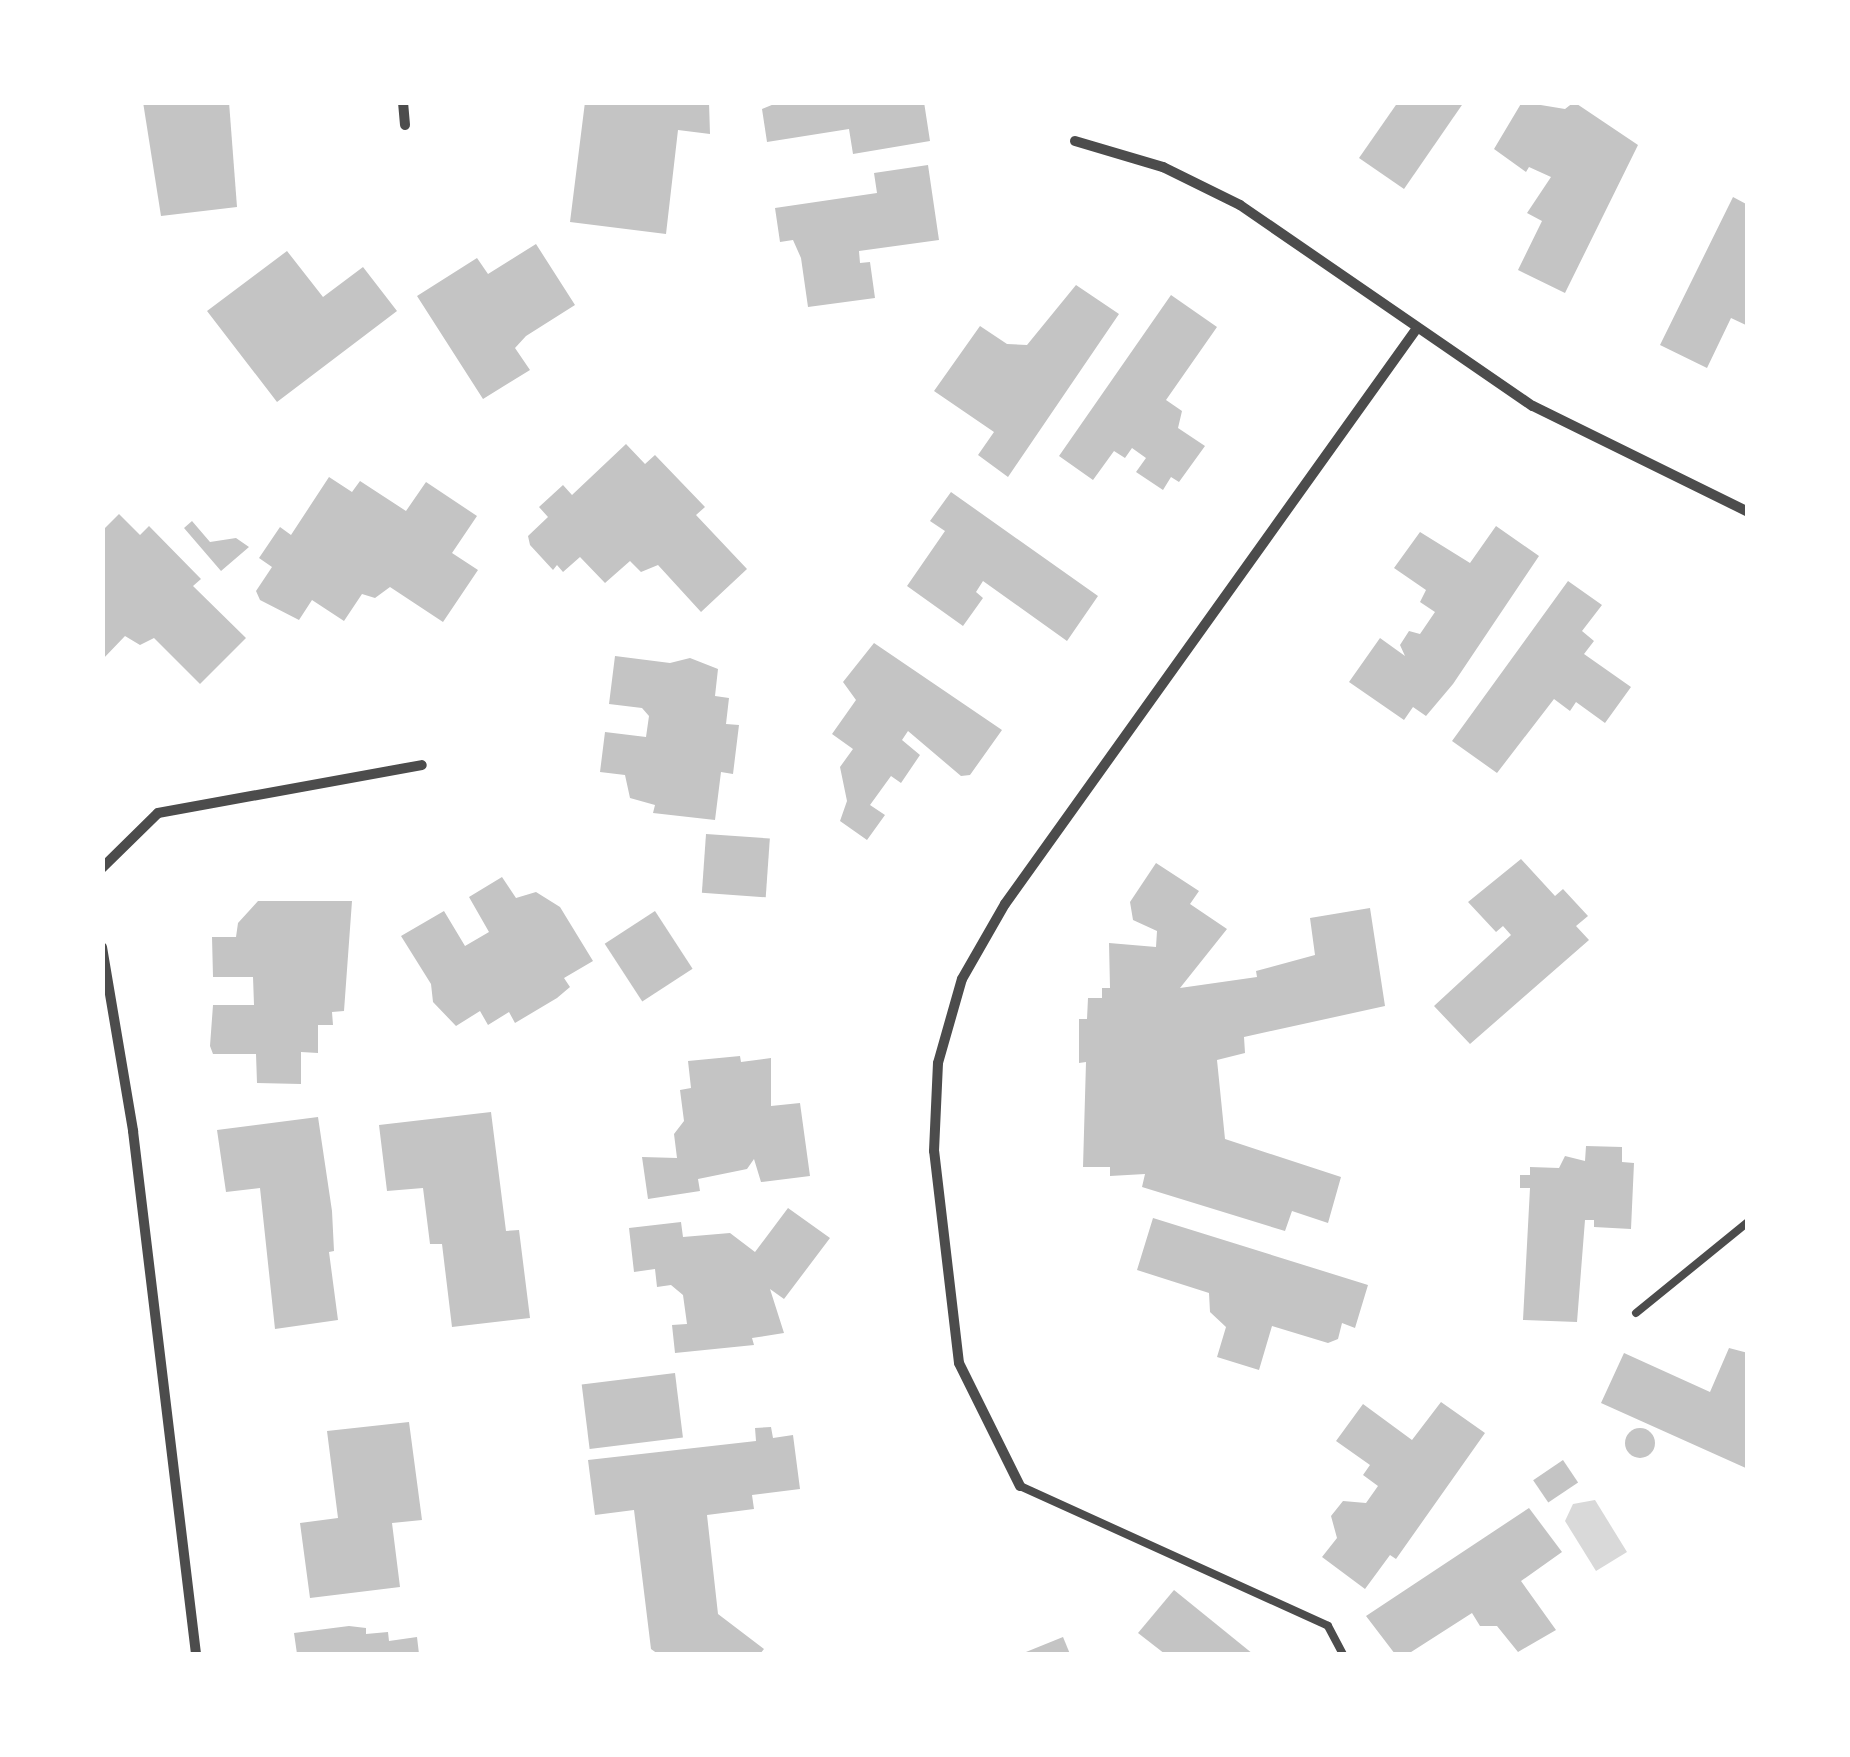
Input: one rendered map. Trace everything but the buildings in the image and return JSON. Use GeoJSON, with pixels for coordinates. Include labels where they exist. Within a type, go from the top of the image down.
{"type":"FeatureCollection","features":[{"type":"Feature","properties":{"kind":"street"},"geometry":{"type":"LineString","coordinates":[[403,102],[406,124]]}},
{"type":"Feature","properties":{"kind":"street"},"geometry":{"type":"LineString","coordinates":[[1076,141],[1163,167],[1240,205],[1415,330],[1533,406],[1748,512]]}},
{"type":"Feature","properties":{"kind":"street"},"geometry":{"type":"LineString","coordinates":[[1020,1486],[959,1363],[934,1151],[938,1063],[962,979],[1005,904],[1415,330]]}},
{"type":"Feature","properties":{"kind":"street"},"geometry":{"type":"LineString","coordinates":[[102,868],[158,813],[422,765]]}},
{"type":"Feature","properties":{"kind":"street"},"geometry":{"type":"LineString","coordinates":[[102,947],[133,1131],[196,1654]]}},
{"type":"Feature","properties":{"kind":"lane"},"geometry":{"type":"LineString","coordinates":[[1636,1313],[1748,1222]]}},
{"type":"Feature","properties":{"kind":"lane"},"geometry":{"type":"LineString","coordinates":[[1020,1486],[1328,1626],[1344,1654]]}},
{"type":"Feature","properties":{"kind":"shaded area"},"geometry":{"type":"Polygon","coordinates":[[[1595,1500],[1627,1552],[1596,1571],[1565,1521],[1573,1504],[1595,1500]]]}}]}
